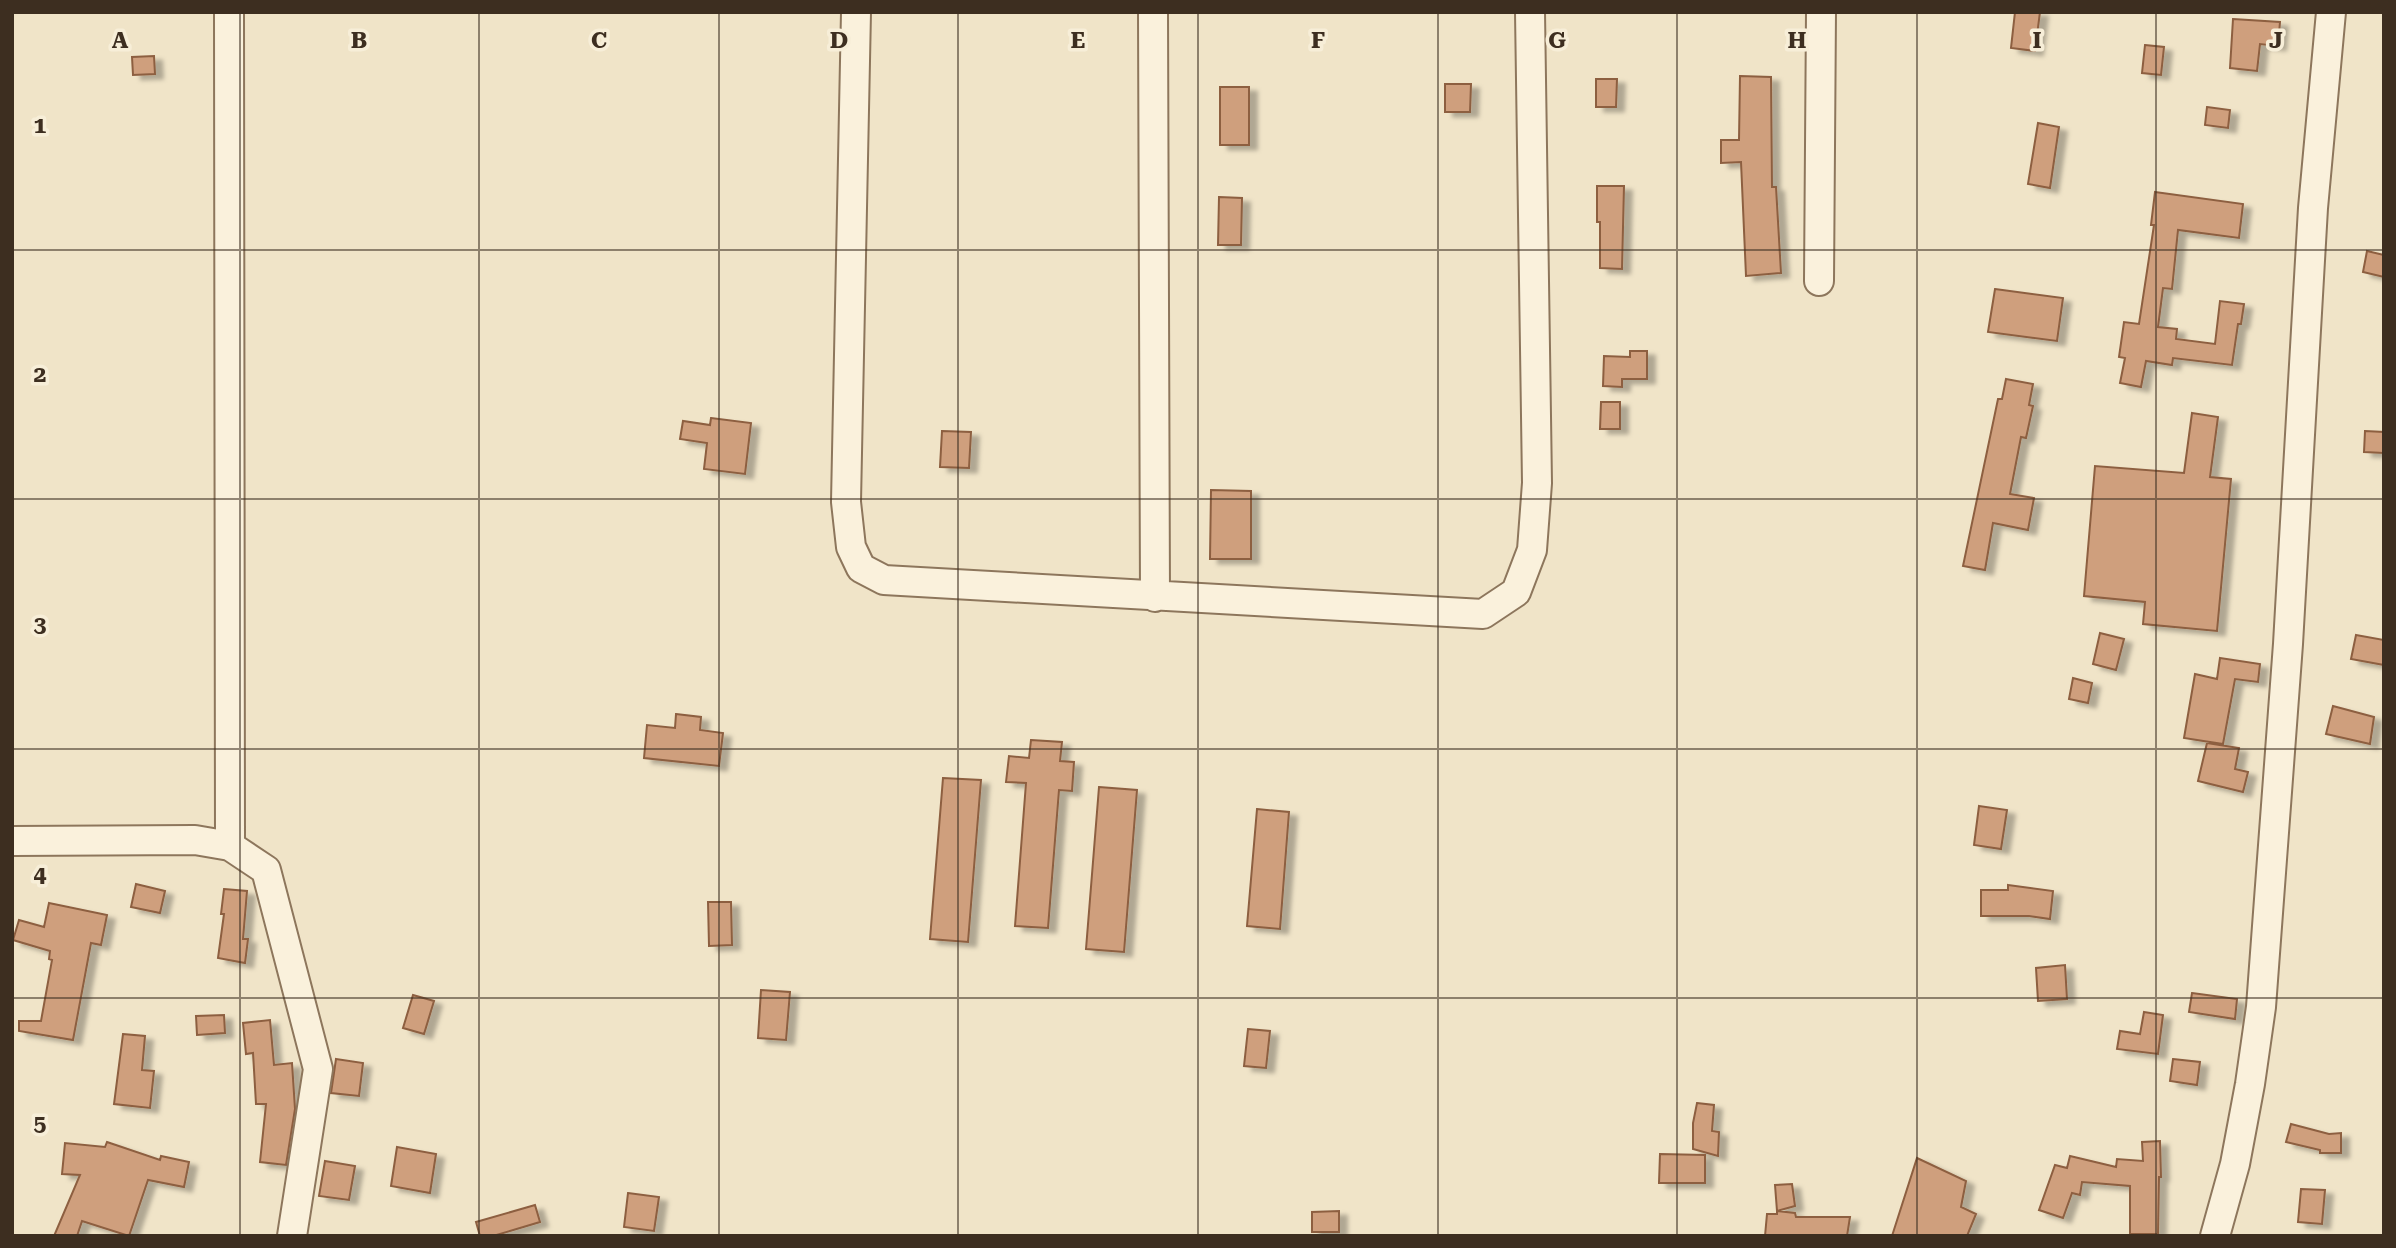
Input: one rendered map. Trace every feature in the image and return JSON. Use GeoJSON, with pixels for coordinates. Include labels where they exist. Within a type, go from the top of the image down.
{"type":"FeatureCollection","features":[{"type":"Feature","properties":{"kind":"street"},"geometry":{"type":"LineString","coordinates":[[229,12],[230,846]]}},
{"type":"Feature","properties":{"kind":"street"},"geometry":{"type":"LineString","coordinates":[[856,12],[846,502],[852,547],[861,568],[884,580],[1483,614],[1516,592],[1532,550],[1537,483],[1530,12]]}},
{"type":"Feature","properties":{"kind":"street"},"geometry":{"type":"LineString","coordinates":[[1153,12],[1155,597]]}},
{"type":"Feature","properties":{"kind":"street"},"geometry":{"type":"LineString","coordinates":[[1819,281],[1821,12]]}},
{"type":"Feature","properties":{"kind":"street"},"geometry":{"type":"LineString","coordinates":[[2215,1236],[2238,1152],[2263,995],[2288,644],[2313,208],[2331,12]]}},
{"type":"Feature","properties":{"kind":"street"},"geometry":{"type":"LineString","coordinates":[[12,841],[195,840],[230,846],[266,870],[318,1069],[292,1236]]}},
{"type":"Feature","properties":{"kind":"building"},"geometry":{"type":"Polygon","coordinates":[[[2015,12],[2040,12],[2035,51],[2011,48],[2015,12]]]}},
{"type":"Feature","properties":{"kind":"building"},"geometry":{"type":"Polygon","coordinates":[[[2233,19],[2280,22],[2278,46],[2260,44],[2257,71],[2230,68],[2233,19]]]}},
{"type":"Feature","properties":{"kind":"building"},"geometry":{"type":"Polygon","coordinates":[[[2145,45],[2164,47],[2161,75],[2142,73],[2145,45]]]}},
{"type":"Feature","properties":{"kind":"building"},"geometry":{"type":"Polygon","coordinates":[[[154,56],[155,74],[133,75],[132,57],[154,56]]]}},
{"type":"Feature","properties":{"kind":"building"},"geometry":{"type":"Polygon","coordinates":[[[1740,76],[1771,77],[1772,187],[1776,187],[1781,273],[1746,276],[1741,162],[1721,163],[1721,140],[1739,140],[1740,76]]]}},
{"type":"Feature","properties":{"kind":"building"},"geometry":{"type":"Polygon","coordinates":[[[1596,79],[1617,79],[1616,107],[1596,107],[1596,79]]]}},
{"type":"Feature","properties":{"kind":"building"},"geometry":{"type":"Polygon","coordinates":[[[1445,84],[1471,84],[1470,112],[1445,112],[1445,84]]]}},
{"type":"Feature","properties":{"kind":"building"},"geometry":{"type":"Polygon","coordinates":[[[1220,87],[1249,87],[1249,145],[1220,145],[1220,87]]]}},
{"type":"Feature","properties":{"kind":"building"},"geometry":{"type":"Polygon","coordinates":[[[2207,107],[2230,110],[2228,128],[2205,125],[2207,107]]]}},
{"type":"Feature","properties":{"kind":"building"},"geometry":{"type":"Polygon","coordinates":[[[2038,123],[2059,127],[2050,188],[2028,184],[2038,123]]]}},
{"type":"Feature","properties":{"kind":"building"},"geometry":{"type":"Polygon","coordinates":[[[1597,186],[1624,186],[1622,269],[1600,268],[1597,186]]]}},
{"type":"Feature","properties":{"kind":"building"},"geometry":{"type":"Polygon","coordinates":[[[2155,192],[2243,204],[2239,238],[2178,230],[2172,289],[2163,288],[2158,327],[2177,329],[2176,339],[2215,344],[2220,301],[2244,304],[2232,365],[2173,358],[2172,365],[2146,361],[2141,387],[2120,383],[2125,358],[2119,357],[2124,322],[2139,324],[2154,225],[2151,225],[2155,192]]]}},
{"type":"Feature","properties":{"kind":"building"},"geometry":{"type":"Polygon","coordinates":[[[1219,197],[1242,198],[1241,245],[1218,245],[1219,197]]]}},
{"type":"Feature","properties":{"kind":"building"},"geometry":{"type":"Polygon","coordinates":[[[2367,251],[2384,255],[2384,277],[2363,272],[2367,251]]]}},
{"type":"Feature","properties":{"kind":"building"},"geometry":{"type":"Polygon","coordinates":[[[1995,289],[2063,298],[2057,341],[1988,332],[1995,289]]]}},
{"type":"Feature","properties":{"kind":"building"},"geometry":{"type":"Polygon","coordinates":[[[1630,351],[1647,351],[1647,379],[1622,379],[1622,387],[1603,386],[1604,356],[1630,357],[1630,351]]]}},
{"type":"Feature","properties":{"kind":"building"},"geometry":{"type":"Polygon","coordinates":[[[2006,379],[2033,384],[2029,405],[2033,406],[2026,438],[2021,437],[2010,494],[2034,498],[2028,530],[1993,523],[1985,570],[1963,566],[1998,399],[2002,399],[2006,379]]]}},
{"type":"Feature","properties":{"kind":"building"},"geometry":{"type":"Polygon","coordinates":[[[1601,402],[1620,402],[1620,429],[1600,429],[1601,402]]]}},
{"type":"Feature","properties":{"kind":"building"},"geometry":{"type":"Polygon","coordinates":[[[2192,413],[2218,417],[2210,477],[2231,479],[2217,631],[2143,624],[2145,602],[2084,596],[2095,466],[2184,473],[2192,413]]]}},
{"type":"Feature","properties":{"kind":"building"},"geometry":{"type":"Polygon","coordinates":[[[711,418],[751,423],[745,474],[704,469],[707,443],[680,439],[683,421],[710,425],[711,418]]]}},
{"type":"Feature","properties":{"kind":"building"},"geometry":{"type":"Polygon","coordinates":[[[942,431],[971,432],[969,468],[940,467],[942,431]]]}},
{"type":"Feature","properties":{"kind":"building"},"geometry":{"type":"Polygon","coordinates":[[[2365,431],[2384,432],[2384,453],[2364,452],[2365,431]]]}},
{"type":"Feature","properties":{"kind":"building"},"geometry":{"type":"Polygon","coordinates":[[[1211,490],[1251,491],[1251,559],[1210,559],[1211,490]]]}},
{"type":"Feature","properties":{"kind":"building"},"geometry":{"type":"Polygon","coordinates":[[[2100,633],[2124,639],[2116,670],[2093,664],[2100,633]]]}},
{"type":"Feature","properties":{"kind":"building"},"geometry":{"type":"Polygon","coordinates":[[[2356,635],[2384,640],[2384,665],[2351,659],[2356,635]]]}},
{"type":"Feature","properties":{"kind":"building"},"geometry":{"type":"Polygon","coordinates":[[[2220,658],[2260,664],[2258,682],[2235,679],[2223,744],[2184,738],[2195,674],[2217,679],[2220,658]]]}},
{"type":"Feature","properties":{"kind":"building"},"geometry":{"type":"Polygon","coordinates":[[[2073,678],[2092,683],[2088,703],[2069,699],[2073,678]]]}},
{"type":"Feature","properties":{"kind":"building"},"geometry":{"type":"Polygon","coordinates":[[[2333,706],[2374,717],[2370,744],[2326,734],[2333,706]]]}},
{"type":"Feature","properties":{"kind":"building"},"geometry":{"type":"Polygon","coordinates":[[[676,714],[701,717],[700,730],[723,733],[719,766],[644,758],[647,725],[675,728],[676,714]]]}},
{"type":"Feature","properties":{"kind":"building"},"geometry":{"type":"Polygon","coordinates":[[[1031,740],[1062,742],[1060,761],[1074,762],[1072,791],[1059,790],[1048,928],[1015,926],[1026,783],[1006,782],[1009,756],[1029,758],[1031,740]]]}},
{"type":"Feature","properties":{"kind":"building"},"geometry":{"type":"Polygon","coordinates":[[[2207,743],[2239,748],[2235,769],[2248,772],[2243,792],[2198,781],[2207,743]]]}},
{"type":"Feature","properties":{"kind":"building"},"geometry":{"type":"Polygon","coordinates":[[[943,778],[981,780],[968,942],[930,939],[943,778]]]}},
{"type":"Feature","properties":{"kind":"building"},"geometry":{"type":"Polygon","coordinates":[[[1099,787],[1137,790],[1124,952],[1086,949],[1099,787]]]}},
{"type":"Feature","properties":{"kind":"building"},"geometry":{"type":"Polygon","coordinates":[[[1979,806],[2007,810],[2001,849],[1974,845],[1979,806]]]}},
{"type":"Feature","properties":{"kind":"building"},"geometry":{"type":"Polygon","coordinates":[[[1257,809],[1289,812],[1280,929],[1247,926],[1257,809]]]}},
{"type":"Feature","properties":{"kind":"building"},"geometry":{"type":"Polygon","coordinates":[[[136,884],[165,891],[160,913],[131,907],[136,884]]]}},
{"type":"Feature","properties":{"kind":"building"},"geometry":{"type":"Polygon","coordinates":[[[2008,885],[2053,891],[2050,919],[1981,916],[1981,890],[2008,890],[2008,885]]]}},
{"type":"Feature","properties":{"kind":"building"},"geometry":{"type":"Polygon","coordinates":[[[224,889],[247,891],[243,939],[248,939],[245,963],[218,958],[224,914],[221,914],[224,889]]]}},
{"type":"Feature","properties":{"kind":"building"},"geometry":{"type":"Polygon","coordinates":[[[708,902],[731,902],[732,945],[709,946],[708,902]]]}},
{"type":"Feature","properties":{"kind":"building"},"geometry":{"type":"Polygon","coordinates":[[[49,903],[107,915],[101,945],[91,943],[73,1040],[19,1031],[19,1021],[41,1021],[52,960],[49,959],[50,951],[13,940],[19,920],[44,927],[49,903]]]}},
{"type":"Feature","properties":{"kind":"building"},"geometry":{"type":"Polygon","coordinates":[[[2065,965],[2067,999],[2038,1001],[2036,968],[2065,965]]]}},
{"type":"Feature","properties":{"kind":"building"},"geometry":{"type":"Polygon","coordinates":[[[761,990],[790,992],[786,1040],[758,1038],[761,990]]]}},
{"type":"Feature","properties":{"kind":"building"},"geometry":{"type":"Polygon","coordinates":[[[2192,993],[2237,999],[2235,1019],[2189,1012],[2192,993]]]}},
{"type":"Feature","properties":{"kind":"building"},"geometry":{"type":"Polygon","coordinates":[[[413,995],[434,1001],[424,1034],[403,1028],[413,995]]]}},
{"type":"Feature","properties":{"kind":"building"},"geometry":{"type":"Polygon","coordinates":[[[2144,1012],[2163,1015],[2158,1054],[2117,1049],[2120,1031],[2140,1034],[2144,1012]]]}},
{"type":"Feature","properties":{"kind":"building"},"geometry":{"type":"Polygon","coordinates":[[[224,1015],[225,1033],[197,1035],[196,1016],[224,1015]]]}},
{"type":"Feature","properties":{"kind":"building"},"geometry":{"type":"Polygon","coordinates":[[[270,1020],[274,1065],[292,1063],[295,1109],[286,1165],[260,1162],[266,1104],[256,1104],[253,1053],[246,1054],[243,1023],[270,1020]]]}},
{"type":"Feature","properties":{"kind":"building"},"geometry":{"type":"Polygon","coordinates":[[[1248,1029],[1270,1031],[1266,1068],[1244,1066],[1248,1029]]]}},
{"type":"Feature","properties":{"kind":"building"},"geometry":{"type":"Polygon","coordinates":[[[123,1034],[145,1036],[142,1070],[154,1071],[150,1108],[114,1104],[123,1034]]]}},
{"type":"Feature","properties":{"kind":"building"},"geometry":{"type":"Polygon","coordinates":[[[336,1059],[363,1063],[359,1096],[331,1093],[336,1059]]]}},
{"type":"Feature","properties":{"kind":"building"},"geometry":{"type":"Polygon","coordinates":[[[2173,1059],[2200,1062],[2197,1085],[2170,1081],[2173,1059]]]}},
{"type":"Feature","properties":{"kind":"building"},"geometry":{"type":"Polygon","coordinates":[[[1697,1103],[1714,1105],[1712,1131],[1719,1132],[1718,1156],[1693,1149],[1693,1123],[1697,1103]]]}},
{"type":"Feature","properties":{"kind":"building"},"geometry":{"type":"Polygon","coordinates":[[[2291,1124],[2329,1134],[2341,1133],[2341,1153],[2320,1153],[2320,1150],[2286,1142],[2291,1124]]]}},
{"type":"Feature","properties":{"kind":"building"},"geometry":{"type":"Polygon","coordinates":[[[2160,1141],[2158,1234],[2130,1234],[2130,1186],[2082,1182],[2080,1195],[2072,1193],[2063,1218],[2039,1210],[2055,1165],[2067,1168],[2070,1156],[2116,1167],[2117,1159],[2143,1161],[2142,1142],[2160,1141]]]}},
{"type":"Feature","properties":{"kind":"building"},"geometry":{"type":"Polygon","coordinates":[[[107,1142],[160,1160],[161,1156],[189,1162],[184,1187],[148,1180],[129,1236],[82,1221],[77,1236],[54,1236],[80,1175],[62,1174],[65,1143],[105,1147],[107,1142]]]}},
{"type":"Feature","properties":{"kind":"building"},"geometry":{"type":"Polygon","coordinates":[[[397,1147],[436,1154],[430,1193],[391,1186],[397,1147]]]}},
{"type":"Feature","properties":{"kind":"building"},"geometry":{"type":"Polygon","coordinates":[[[1660,1154],[1705,1155],[1705,1183],[1659,1183],[1660,1154]]]}},
{"type":"Feature","properties":{"kind":"building"},"geometry":{"type":"Polygon","coordinates":[[[1917,1158],[1966,1181],[1961,1207],[1976,1214],[1967,1236],[1892,1236],[1917,1158]]]}},
{"type":"Feature","properties":{"kind":"building"},"geometry":{"type":"Polygon","coordinates":[[[325,1161],[355,1166],[349,1200],[319,1196],[325,1161]]]}},
{"type":"Feature","properties":{"kind":"building"},"geometry":{"type":"Polygon","coordinates":[[[1792,1184],[1795,1206],[1777,1211],[1775,1185],[1792,1184]]]}},
{"type":"Feature","properties":{"kind":"building"},"geometry":{"type":"Polygon","coordinates":[[[2301,1189],[2325,1190],[2322,1224],[2298,1222],[2301,1189]]]}},
{"type":"Feature","properties":{"kind":"building"},"geometry":{"type":"Polygon","coordinates":[[[628,1193],[659,1197],[654,1231],[624,1227],[628,1193]]]}},
{"type":"Feature","properties":{"kind":"building"},"geometry":{"type":"Polygon","coordinates":[[[535,1205],[540,1222],[493,1236],[480,1236],[476,1222],[535,1205]]]}},
{"type":"Feature","properties":{"kind":"building"},"geometry":{"type":"Polygon","coordinates":[[[1339,1211],[1339,1232],[1312,1232],[1312,1212],[1339,1211]]]}},
{"type":"Feature","properties":{"kind":"building"},"geometry":{"type":"Polygon","coordinates":[[[1777,1211],[1795,1213],[1796,1217],[1850,1217],[1847,1236],[1765,1236],[1767,1214],[1777,1214],[1777,1211]]]}}]}
